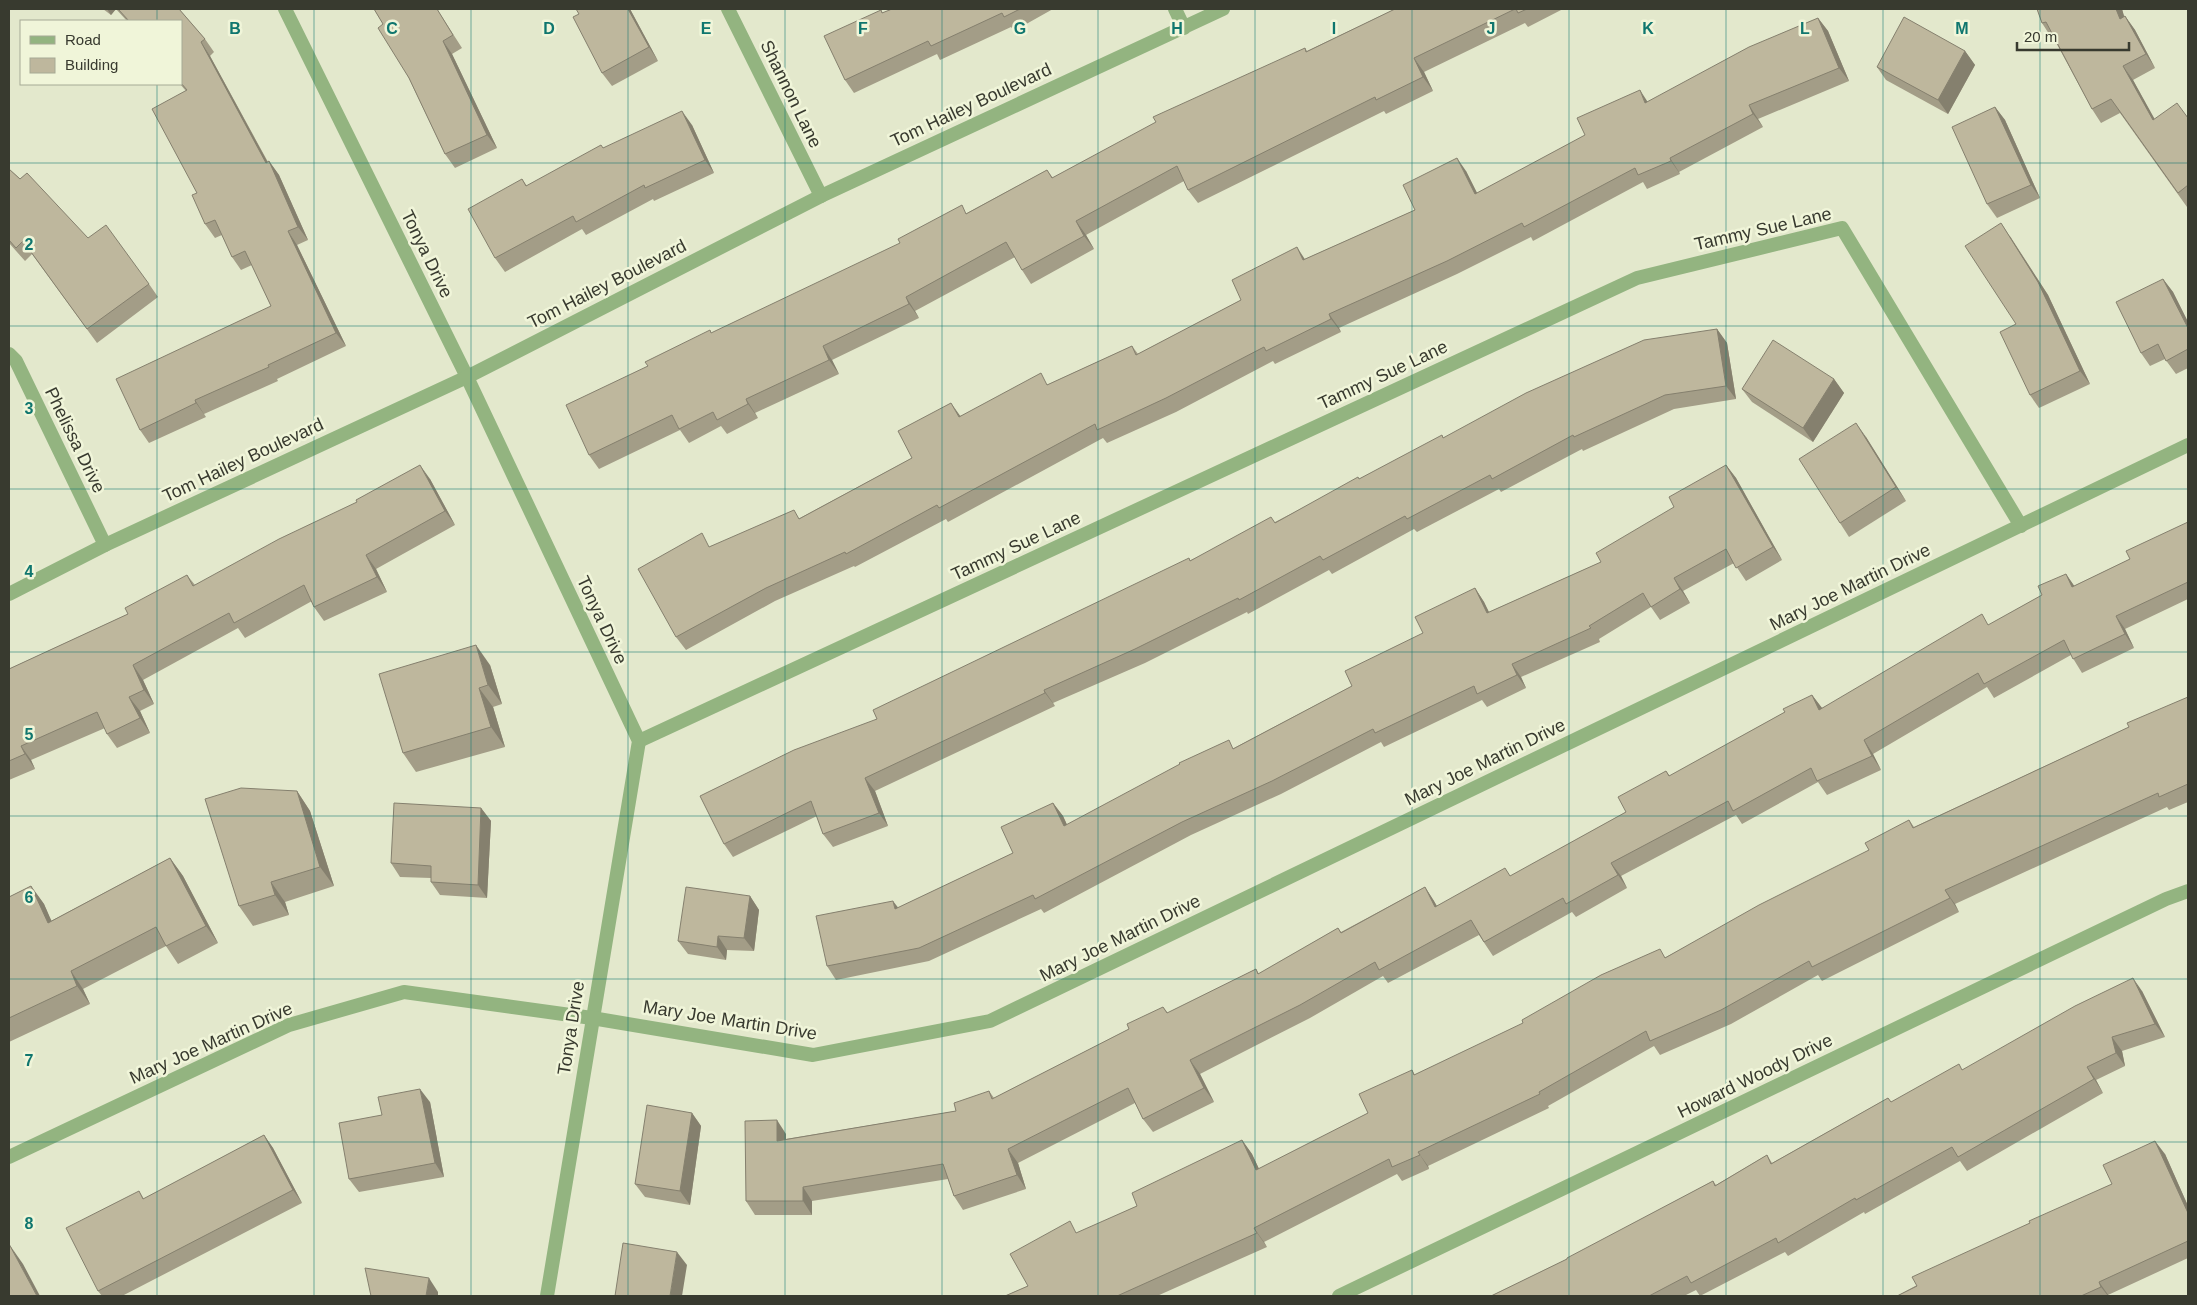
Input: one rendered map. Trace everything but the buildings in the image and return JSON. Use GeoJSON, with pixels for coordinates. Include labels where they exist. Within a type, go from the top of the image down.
{"type":"FeatureCollection","features":[{"type":"Feature","properties":{"kind":"street","name":"Tonya Drive"},"geometry":{"type":"LineString","coordinates":[[285,9],[467,377],[639,741],[547,1296]]}},
{"type":"Feature","properties":{"kind":"street","name":"Shannon Lane"},"geometry":{"type":"LineString","coordinates":[[728,9],[821,196]]}},
{"type":"Feature","properties":{"kind":"street"},"geometry":{"type":"LineString","coordinates":[[1174,9],[1184,28]]}},
{"type":"Feature","properties":{"kind":"street","name":"Tom Hailey Boulevard"},"geometry":{"type":"LineString","coordinates":[[9,594],[105,545],[467,377],[821,196],[1223,9]]}},
{"type":"Feature","properties":{"kind":"street","name":"Tammy Sue Lane"},"geometry":{"type":"LineString","coordinates":[[639,741],[1637,278],[1842,228],[2021,526]]}},
{"type":"Feature","properties":{"kind":"street","name":"Phelissa Drive"},"geometry":{"type":"LineString","coordinates":[[9,354],[16,361],[105,545]]}},
{"type":"Feature","properties":{"kind":"street","name":"Mary Joe Martin Drive"},"geometry":{"type":"LineString","coordinates":[[9,1157],[289,1025],[404,992],[592,1018],[813,1055],[990,1021],[2188,445]]}},
{"type":"Feature","properties":{"kind":"street","name":"Howard Woody Drive"},"geometry":{"type":"LineString","coordinates":[[1339,1296],[2166,899],[2188,891]]}}]}
